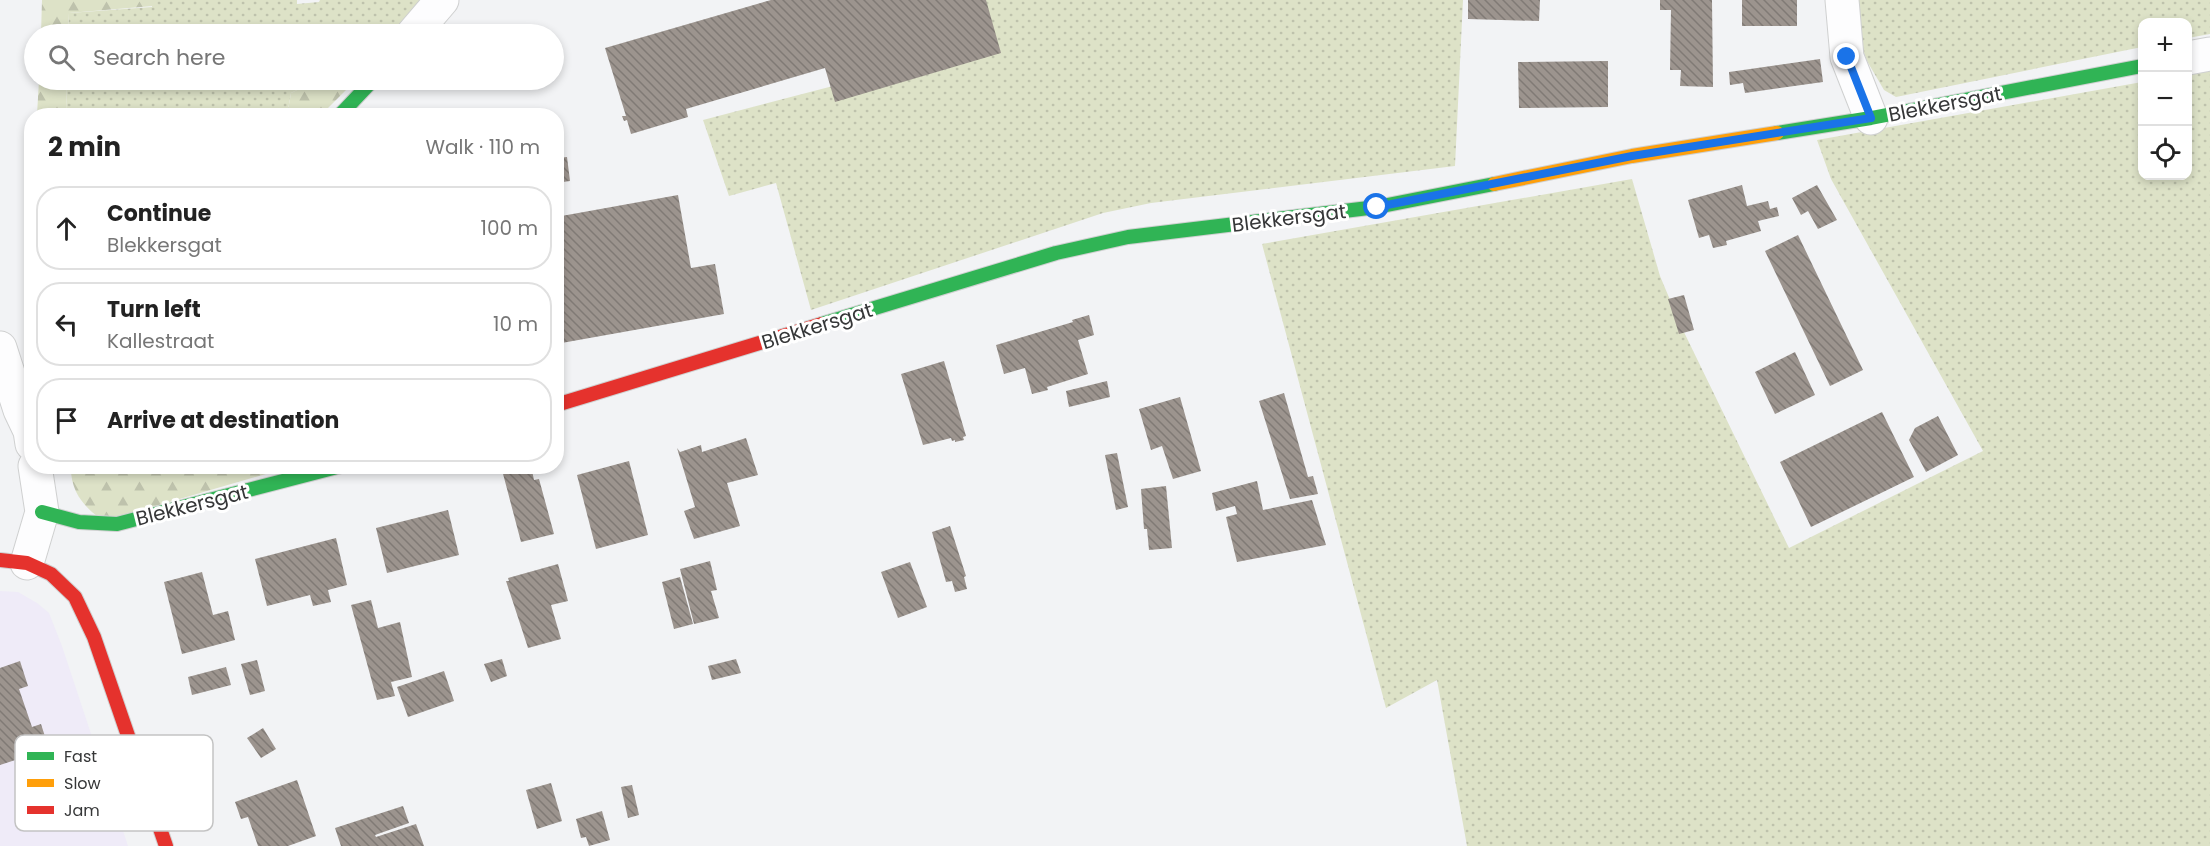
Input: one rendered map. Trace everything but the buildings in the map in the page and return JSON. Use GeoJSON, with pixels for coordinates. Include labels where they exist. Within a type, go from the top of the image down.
{"type":"FeatureCollection","features":[{"type":"Feature","properties":{"kind":"street"},"geometry":{"type":"LineString","coordinates":[[422,24],[442,0]]}},
{"type":"Feature","properties":{"kind":"street"},"geometry":{"type":"LineString","coordinates":[[1842,0],[1847,57],[1871,118]]}},
{"type":"Feature","properties":{"kind":"street"},"geometry":{"type":"LineString","coordinates":[[2192,57],[2210,54]]}},
{"type":"Feature","properties":{"kind":"street","name":"Blekkersgat"},"geometry":{"type":"LineString","coordinates":[[564,403],[1056,253],[1128,237],[1377,207],[1632,156],[1871,118],[2138,67]]}},
{"type":"Feature","properties":{"kind":"street"},"geometry":{"type":"LineString","coordinates":[[347,108],[364,90]]}},
{"type":"Feature","properties":{"kind":"street"},"geometry":{"type":"LineString","coordinates":[[0,348],[24,419]]}},
{"type":"Feature","properties":{"kind":"street"},"geometry":{"type":"LineString","coordinates":[[36,474],[42,512],[14,561],[51,574],[75,597],[94,637],[128,735]]}},
{"type":"Feature","properties":{"kind":"street","name":"Blekkersgat"},"geometry":{"type":"LineString","coordinates":[[42,512],[78,524],[97,526],[117,524],[310,474]]}},
{"type":"Feature","properties":{"kind":"street"},"geometry":{"type":"LineString","coordinates":[[161,831],[166,846]]}},
{"type":"Feature","properties":{"kind":"shaded area"},"geometry":{"type":"Polygon","coordinates":[[[0,591],[18,592],[49,613],[91,735],[15,735],[15,831],[123,831],[128,846],[0,846],[0,591]]]}},
{"type":"Feature","properties":{"kind":"green space"},"geometry":{"type":"Polygon","coordinates":[[[42,0],[152,0],[153,6],[69,13],[68,24],[41,24],[42,0]]]}},
{"type":"Feature","properties":{"kind":"green space"},"geometry":{"type":"Polygon","coordinates":[[[152,0],[297,0],[297,4],[320,0],[429,0],[407,24],[68,24],[69,13],[152,7],[152,0]]]}},
{"type":"Feature","properties":{"kind":"green space"},"geometry":{"type":"Polygon","coordinates":[[[808,0],[1463,0],[1455,166],[1151,203],[1103,213],[811,310],[776,183],[729,196],[703,120],[833,86],[808,0]]]}},
{"type":"Feature","properties":{"kind":"green space"},"geometry":{"type":"Polygon","coordinates":[[[1857,0],[2210,0],[2210,34],[2192,37],[2192,18],[2138,18],[2138,48],[1896,97],[1884,90],[1867,61],[1858,36],[1857,0]]]}},
{"type":"Feature","properties":{"kind":"green space"},"geometry":{"type":"Polygon","coordinates":[[[2210,68],[2210,846],[1467,846],[1437,680],[1386,708],[1262,244],[1632,179],[1660,276],[1681,326],[1789,548],[1983,451],[1831,179],[1817,140],[2138,83],[2138,180],[2192,180],[2192,72],[2210,68]]]}},
{"type":"Feature","properties":{"kind":"green space"},"geometry":{"type":"Polygon","coordinates":[[[38,90],[67,90],[66,108],[37,108],[38,90]]]}},
{"type":"Feature","properties":{"kind":"green space"},"geometry":{"type":"Polygon","coordinates":[[[67,90],[297,90],[291,93],[288,108],[66,108],[67,90]]]}},
{"type":"Feature","properties":{"kind":"green space"},"geometry":{"type":"Polygon","coordinates":[[[297,90],[346,90],[328,108],[288,108],[291,93],[297,90]]]}},
{"type":"Feature","properties":{"kind":"green space"},"geometry":{"type":"Polygon","coordinates":[[[266,474],[104,521],[80,498],[71,475],[266,474]]]}},
{"type":"Feature","properties":{"kind":"traffic: fast"},"geometry":{"type":"LineString","coordinates":[[1777,133],[1871,118],[2138,67]]}},
{"type":"Feature","properties":{"kind":"traffic: fast"},"geometry":{"type":"LineString","coordinates":[[347,108],[364,90]]}},
{"type":"Feature","properties":{"kind":"traffic: fast"},"geometry":{"type":"LineString","coordinates":[[822,324],[1056,253],[1128,237],[1377,207],[1494,184]]}},
{"type":"Feature","properties":{"kind":"traffic: fast"},"geometry":{"type":"LineString","coordinates":[[42,512],[79,522],[117,524],[310,474]]}},
{"type":"Feature","properties":{"kind":"traffic: slow"},"geometry":{"type":"LineString","coordinates":[[1494,184],[1632,156],[1777,133]]}},
{"type":"Feature","properties":{"kind":"traffic: jam"},"geometry":{"type":"LineString","coordinates":[[564,403],[822,324]]}},
{"type":"Feature","properties":{"kind":"traffic: jam"},"geometry":{"type":"LineString","coordinates":[[0,560],[27,563],[51,574],[75,597],[94,637],[128,735]]}},
{"type":"Feature","properties":{"kind":"traffic: jam"},"geometry":{"type":"LineString","coordinates":[[161,831],[166,846]]}},
{"type":"Feature","properties":{"kind":"route"},"geometry":{"type":"LineString","coordinates":[[1377,207],[1632,156],[1871,118],[1847,57]]}}]}
